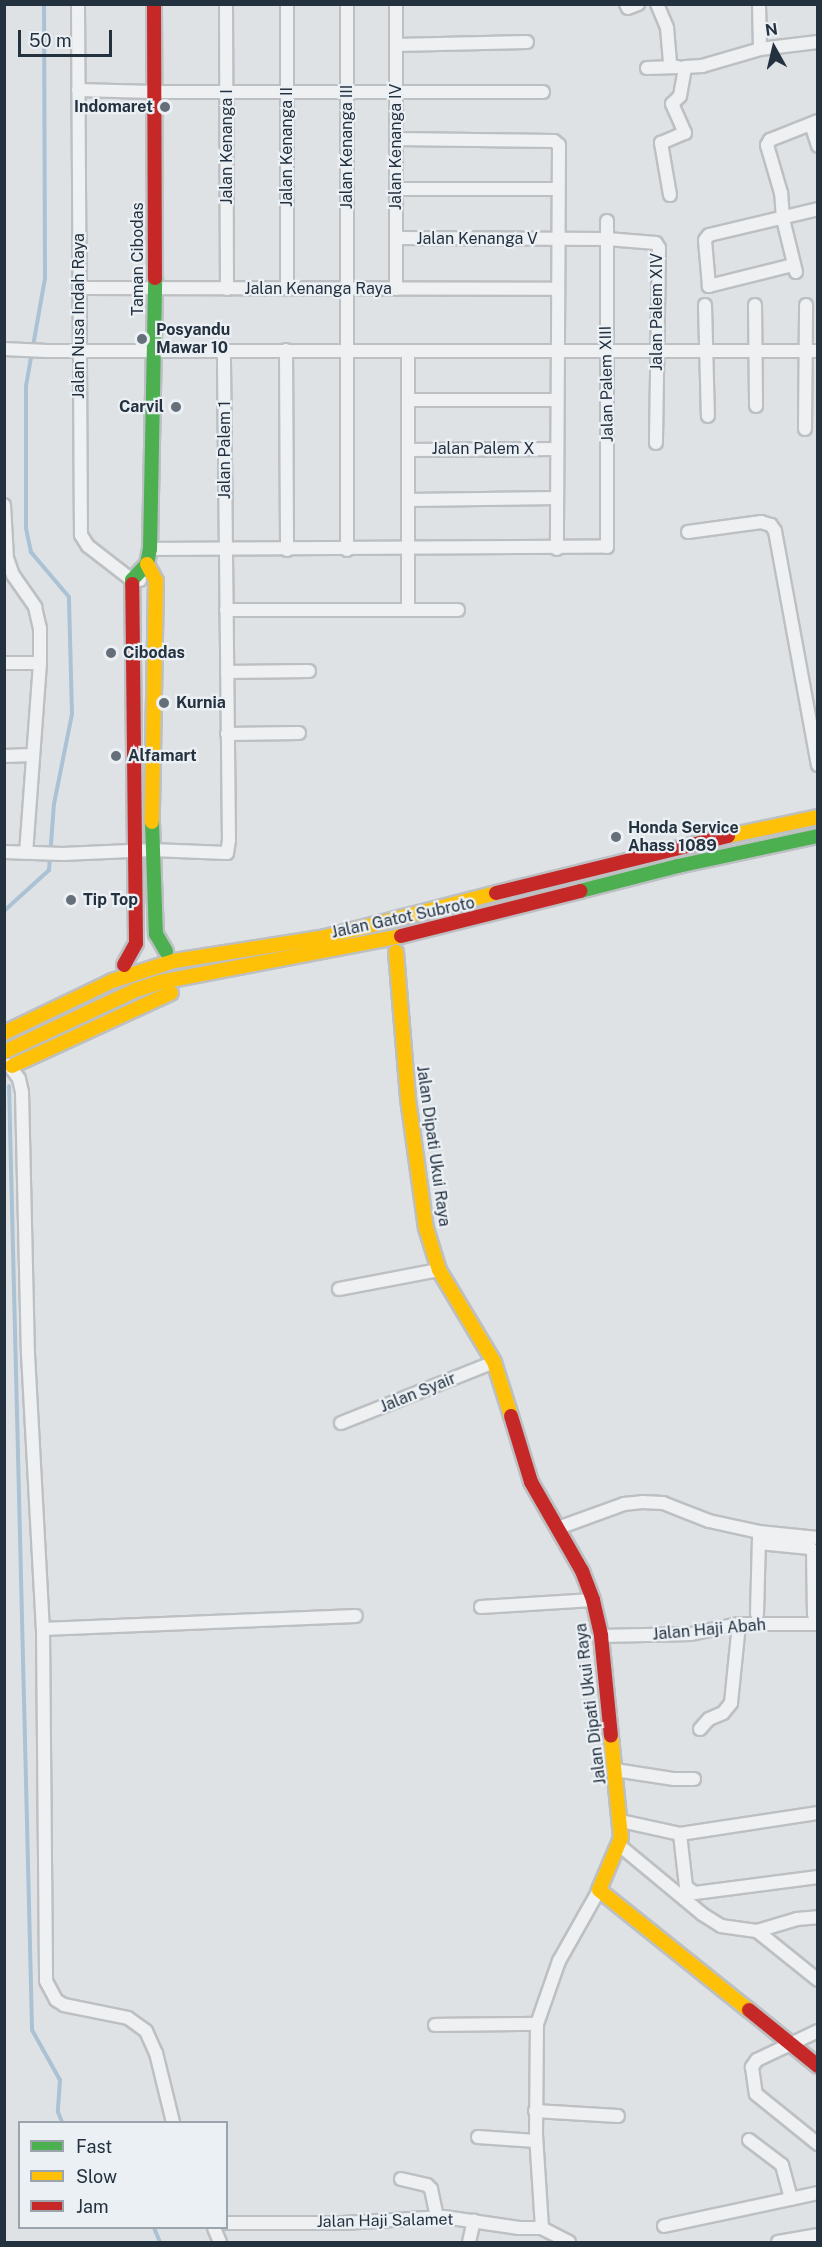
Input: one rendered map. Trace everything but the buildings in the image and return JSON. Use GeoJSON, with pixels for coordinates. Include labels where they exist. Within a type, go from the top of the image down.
{"type":"FeatureCollection","features":[{"type":"Feature","properties":{"kind":"main road","name":"Taman Cibodas"},"geometry":{"type":"LineString","coordinates":[[147,564],[150,549],[155,351],[154,4]]}},
{"type":"Feature","properties":{"kind":"main road"},"geometry":{"type":"LineString","coordinates":[[124,965],[136,943],[132,580],[147,564],[156,581],[152,850],[156,933],[166,951]]}},
{"type":"Feature","properties":{"kind":"main road","name":"Jalan Gatot Subroto"},"geometry":{"type":"LineString","coordinates":[[4,1034],[112,981],[144,969],[212,954],[325,937],[653,853],[818,817]]}},
{"type":"Feature","properties":{"kind":"main road","name":"Jalan Gatot Subroto"},"geometry":{"type":"LineString","coordinates":[[4,1052],[136,990],[160,982],[327,952],[432,930],[678,866],[818,836]]}},
{"type":"Feature","properties":{"kind":"main road"},"geometry":{"type":"LineString","coordinates":[[4,1024],[124,965],[166,951],[377,914],[428,912]]}},
{"type":"Feature","properties":{"kind":"main road"},"geometry":{"type":"LineString","coordinates":[[8,1065],[154,999],[180,990],[396,952],[432,930]]}},
{"type":"Feature","properties":{"kind":"main road","name":"Jalan Dipati Ukui Raya"},"geometry":{"type":"LineString","coordinates":[[396,952],[400,1018],[426,1228],[439,1270],[494,1362],[531,1482],[582,1571],[593,1600],[602,1636],[621,1821],[619,1845],[599,1890]]}},
{"type":"Feature","properties":{"kind":"main road"},"geometry":{"type":"LineString","coordinates":[[599,1890],[818,2066]]}},
{"type":"Feature","properties":{"kind":"street","name":"Jalan Nusa Indah Raya"},"geometry":{"type":"LineString","coordinates":[[78,4],[81,535],[88,546],[132,580]]}},
{"type":"Feature","properties":{"kind":"street","name":"Jalan Kenanga I"},"geometry":{"type":"LineString","coordinates":[[226,4],[227,289]]}},
{"type":"Feature","properties":{"kind":"street","name":"Jalan Kenanga II"},"geometry":{"type":"LineString","coordinates":[[287,4],[287,289]]}},
{"type":"Feature","properties":{"kind":"street","name":"Jalan Kenanga III"},"geometry":{"type":"LineString","coordinates":[[347,4],[347,550]]}},
{"type":"Feature","properties":{"kind":"street","name":"Jalan Kenanga IV"},"geometry":{"type":"LineString","coordinates":[[396,4],[396,289]]}},
{"type":"Feature","properties":{"kind":"street"},"geometry":{"type":"LineString","coordinates":[[626,4],[628,8],[638,4]]}},
{"type":"Feature","properties":{"kind":"street"},"geometry":{"type":"LineString","coordinates":[[657,4],[667,28],[670,66]]}},
{"type":"Feature","properties":{"kind":"street"},"geometry":{"type":"LineString","coordinates":[[759,4],[760,49]]}},
{"type":"Feature","properties":{"kind":"street"},"geometry":{"type":"LineString","coordinates":[[396,45],[528,42]]}},
{"type":"Feature","properties":{"kind":"street"},"geometry":{"type":"LineString","coordinates":[[647,68],[702,66],[760,49],[818,42]]}},
{"type":"Feature","properties":{"kind":"street"},"geometry":{"type":"LineString","coordinates":[[670,195],[661,143],[685,133],[672,104],[680,96],[685,67]]}},
{"type":"Feature","properties":{"kind":"street"},"geometry":{"type":"LineString","coordinates":[[78,90],[543,92]]}},
{"type":"Feature","properties":{"kind":"street"},"geometry":{"type":"LineString","coordinates":[[818,146],[814,122],[768,142],[768,150],[781,193],[783,219],[794,268],[709,286],[705,240],[709,235],[783,219],[818,209]]}},
{"type":"Feature","properties":{"kind":"street"},"geometry":{"type":"LineString","coordinates":[[150,549],[557,549],[559,147],[556,142],[396,139]]}},
{"type":"Feature","properties":{"kind":"street"},"geometry":{"type":"LineString","coordinates":[[396,189],[558,189]]}},
{"type":"Feature","properties":{"kind":"street","name":"Jalan Palem XIII"},"geometry":{"type":"LineString","coordinates":[[557,549],[608,546],[607,221]]}},
{"type":"Feature","properties":{"kind":"street","name":"Jalan Kenanga V"},"geometry":{"type":"LineString","coordinates":[[396,238],[558,239]]}},
{"type":"Feature","properties":{"kind":"street","name":"Jalan Palem XIV"},"geometry":{"type":"LineString","coordinates":[[558,239],[607,239],[653,242],[658,245],[656,443]]}},
{"type":"Feature","properties":{"kind":"street","name":"Jalan Kenanga Raya"},"geometry":{"type":"LineString","coordinates":[[79,288],[558,289]]}},
{"type":"Feature","properties":{"kind":"street"},"geometry":{"type":"LineString","coordinates":[[705,305],[708,416]]}},
{"type":"Feature","properties":{"kind":"street"},"geometry":{"type":"LineString","coordinates":[[755,305],[756,405]]}},
{"type":"Feature","properties":{"kind":"street"},"geometry":{"type":"LineString","coordinates":[[805,429],[811,351],[806,305]]}},
{"type":"Feature","properties":{"kind":"street"},"geometry":{"type":"LineString","coordinates":[[4,349],[47,351],[811,351]]}},
{"type":"Feature","properties":{"kind":"street","name":"Jalan Palem 1"},"geometry":{"type":"LineString","coordinates":[[152,850],[227,853],[229,840],[224,350]]}},
{"type":"Feature","properties":{"kind":"street"},"geometry":{"type":"LineString","coordinates":[[286,350],[287,550]]}},
{"type":"Feature","properties":{"kind":"street"},"geometry":{"type":"LineString","coordinates":[[408,351],[408,609]]}},
{"type":"Feature","properties":{"kind":"street"},"geometry":{"type":"LineString","coordinates":[[408,400],[557,400]]}},
{"type":"Feature","properties":{"kind":"street","name":"Jalan Palem X"},"geometry":{"type":"LineString","coordinates":[[408,450],[557,449]]}},
{"type":"Feature","properties":{"kind":"street"},"geometry":{"type":"LineString","coordinates":[[408,500],[557,498]]}},
{"type":"Feature","properties":{"kind":"street"},"geometry":{"type":"LineString","coordinates":[[4,505],[9,575],[35,607],[40,628],[40,663],[33,755],[32,853]]}},
{"type":"Feature","properties":{"kind":"street"},"geometry":{"type":"LineString","coordinates":[[688,532],[761,522],[771,525],[775,531],[818,765]]}},
{"type":"Feature","properties":{"kind":"street"},"geometry":{"type":"LineString","coordinates":[[132,580],[156,581]]}},
{"type":"Feature","properties":{"kind":"street"},"geometry":{"type":"LineString","coordinates":[[226,610],[458,610]]}},
{"type":"Feature","properties":{"kind":"street"},"geometry":{"type":"LineString","coordinates":[[4,663],[40,663]]}},
{"type":"Feature","properties":{"kind":"street"},"geometry":{"type":"LineString","coordinates":[[227,672],[309,671]]}},
{"type":"Feature","properties":{"kind":"street"},"geometry":{"type":"LineString","coordinates":[[227,734],[299,733]]}},
{"type":"Feature","properties":{"kind":"street"},"geometry":{"type":"LineString","coordinates":[[4,756],[33,755]]}},
{"type":"Feature","properties":{"kind":"street"},"geometry":{"type":"LineString","coordinates":[[4,852],[63,854],[152,850]]}},
{"type":"Feature","properties":{"kind":"street"},"geometry":{"type":"LineString","coordinates":[[8,1065],[19,1079],[22,1092],[28,1354],[43,1629],[46,1981],[56,2000],[64,2005],[128,2018],[146,2031],[156,2053],[173,2121]]}},
{"type":"Feature","properties":{"kind":"street"},"geometry":{"type":"LineString","coordinates":[[339,1289],[439,1270]]}},
{"type":"Feature","properties":{"kind":"street","name":"Jalan Syair"},"geometry":{"type":"LineString","coordinates":[[341,1423],[494,1362]]}},
{"type":"Feature","properties":{"kind":"street"},"geometry":{"type":"LineString","coordinates":[[558,1528],[624,1504],[663,1503],[759,1538],[810,1548],[813,1551],[816,1619]]}},
{"type":"Feature","properties":{"kind":"street"},"geometry":{"type":"LineString","coordinates":[[759,1538],[818,1538]]}},
{"type":"Feature","properties":{"kind":"street"},"geometry":{"type":"LineString","coordinates":[[757,1614],[759,1538]]}},
{"type":"Feature","properties":{"kind":"street"},"geometry":{"type":"LineString","coordinates":[[481,1607],[593,1600]]}},
{"type":"Feature","properties":{"kind":"street"},"geometry":{"type":"LineString","coordinates":[[43,1629],[356,1616]]}},
{"type":"Feature","properties":{"kind":"street","name":"Jalan Haji Abah"},"geometry":{"type":"LineString","coordinates":[[602,1636],[691,1634],[739,1624],[816,1619]]}},
{"type":"Feature","properties":{"kind":"street"},"geometry":{"type":"LineString","coordinates":[[700,1729],[709,1719],[723,1713],[731,1703],[739,1624]]}},
{"type":"Feature","properties":{"kind":"street"},"geometry":{"type":"LineString","coordinates":[[615,1770],[674,1779],[694,1779]]}},
{"type":"Feature","properties":{"kind":"street"},"geometry":{"type":"LineString","coordinates":[[621,1821],[680,1834],[818,1813]]}},
{"type":"Feature","properties":{"kind":"street"},"geometry":{"type":"LineString","coordinates":[[680,1834],[686,1887],[695,1893],[818,1877]]}},
{"type":"Feature","properties":{"kind":"street"},"geometry":{"type":"LineString","coordinates":[[619,1845],[710,1920],[731,1928],[757,1930],[816,1918]]}},
{"type":"Feature","properties":{"kind":"street","name":"Jalan Dipati Ukui Raya"},"geometry":{"type":"LineString","coordinates":[[542,2228],[535,2110],[537,2024],[559,1961],[599,1890]]}},
{"type":"Feature","properties":{"kind":"street"},"geometry":{"type":"LineString","coordinates":[[757,1930],[818,1980]]}},
{"type":"Feature","properties":{"kind":"street"},"geometry":{"type":"LineString","coordinates":[[435,2025],[537,2024]]}},
{"type":"Feature","properties":{"kind":"street"},"geometry":{"type":"LineString","coordinates":[[818,2031],[754,2063],[755,2090],[758,2095],[818,2144]]}},
{"type":"Feature","properties":{"kind":"street"},"geometry":{"type":"LineString","coordinates":[[535,2110],[618,2116]]}},
{"type":"Feature","properties":{"kind":"street"},"geometry":{"type":"LineString","coordinates":[[478,2137],[536,2141]]}},
{"type":"Feature","properties":{"kind":"street"},"geometry":{"type":"LineString","coordinates":[[749,2140],[782,2165],[791,2199]]}},
{"type":"Feature","properties":{"kind":"street"},"geometry":{"type":"LineString","coordinates":[[401,2179],[427,2185],[431,2189],[437,2217]]}},
{"type":"Feature","properties":{"kind":"street"},"geometry":{"type":"LineString","coordinates":[[664,2226],[818,2193]]}},
{"type":"Feature","properties":{"kind":"street","name":"Jalan Haji Salamet"},"geometry":{"type":"LineString","coordinates":[[228,2223],[343,2223],[437,2217],[519,2228],[542,2228]]}},
{"type":"Feature","properties":{"kind":"street"},"geometry":{"type":"LineString","coordinates":[[470,2242],[474,2221]]}},
{"type":"Feature","properties":{"kind":"street"},"geometry":{"type":"LineString","coordinates":[[542,2228],[569,2242]]}},
{"type":"Feature","properties":{"kind":"street"},"geometry":{"type":"LineString","coordinates":[[778,2242],[797,2241],[818,2235]]}},
{"type":"Feature","properties":{"kind":"waterway"},"geometry":{"type":"LineString","coordinates":[[4,911],[49,870],[54,804],[72,714],[69,597],[31,552],[26,528],[26,386],[45,278],[44,4]]}},
{"type":"Feature","properties":{"kind":"waterway"},"geometry":{"type":"LineString","coordinates":[[9,1086],[32,2030],[60,2080],[58,2112],[62,2121]]}},
{"type":"Feature","properties":{"kind":"waterway"},"geometry":{"type":"LineString","coordinates":[[154,2229],[160,2242]]}},
{"type":"Feature","properties":{"kind":"traffic: fast"},"geometry":{"type":"LineString","coordinates":[[132,584],[132,580],[147,564],[150,549],[155,278]]}},
{"type":"Feature","properties":{"kind":"traffic: fast"},"geometry":{"type":"LineString","coordinates":[[152,822],[156,934],[166,951]]}},
{"type":"Feature","properties":{"kind":"traffic: fast"},"geometry":{"type":"LineString","coordinates":[[580,891],[678,866],[818,836]]}},
{"type":"Feature","properties":{"kind":"traffic: slow"},"geometry":{"type":"LineString","coordinates":[[147,564],[156,581],[152,822]]}},
{"type":"Feature","properties":{"kind":"traffic: slow"},"geometry":{"type":"LineString","coordinates":[[728,836],[818,817]]}},
{"type":"Feature","properties":{"kind":"traffic: slow"},"geometry":{"type":"LineString","coordinates":[[4,1033],[112,981],[174,961],[325,937],[496,893]]}},
{"type":"Feature","properties":{"kind":"traffic: slow"},"geometry":{"type":"LineString","coordinates":[[4,1052],[136,990],[160,982],[401,936]]}},
{"type":"Feature","properties":{"kind":"traffic: slow"},"geometry":{"type":"LineString","coordinates":[[396,952],[408,1099],[426,1228],[439,1270],[494,1362],[511,1416]]}},
{"type":"Feature","properties":{"kind":"traffic: slow"},"geometry":{"type":"LineString","coordinates":[[12,1066],[171,993]]}},
{"type":"Feature","properties":{"kind":"traffic: slow"},"geometry":{"type":"LineString","coordinates":[[611,1736],[621,1838],[599,1890],[749,2010]]}},
{"type":"Feature","properties":{"kind":"traffic: jam"},"geometry":{"type":"LineString","coordinates":[[154,4],[155,278]]}},
{"type":"Feature","properties":{"kind":"traffic: jam"},"geometry":{"type":"LineString","coordinates":[[124,965],[136,943],[132,584]]}},
{"type":"Feature","properties":{"kind":"traffic: jam"},"geometry":{"type":"LineString","coordinates":[[496,893],[728,836]]}},
{"type":"Feature","properties":{"kind":"traffic: jam"},"geometry":{"type":"LineString","coordinates":[[401,936],[580,891]]}},
{"type":"Feature","properties":{"kind":"traffic: jam"},"geometry":{"type":"LineString","coordinates":[[511,1416],[531,1482],[582,1571],[593,1600],[601,1636],[611,1736]]}},
{"type":"Feature","properties":{"kind":"traffic: jam"},"geometry":{"type":"LineString","coordinates":[[749,2010],[818,2066]]}},
{"type":"Feature","properties":{"kind":"place","name":"Indomaret"},"geometry":{"type":"Point","coordinates":[165,107]}},
{"type":"Feature","properties":{"kind":"place","name":"Posyandu Mawar 10"},"geometry":{"type":"Point","coordinates":[142,339]}},
{"type":"Feature","properties":{"kind":"place","name":"Carvil"},"geometry":{"type":"Point","coordinates":[176,407]}},
{"type":"Feature","properties":{"kind":"place","name":"Cibodas"},"geometry":{"type":"Point","coordinates":[111,653]}},
{"type":"Feature","properties":{"kind":"place","name":"Kurnia"},"geometry":{"type":"Point","coordinates":[164,703]}},
{"type":"Feature","properties":{"kind":"place","name":"Alfamart"},"geometry":{"type":"Point","coordinates":[116,756]}},
{"type":"Feature","properties":{"kind":"place","name":"Honda Service Ahass 1089"},"geometry":{"type":"Point","coordinates":[616,837]}},
{"type":"Feature","properties":{"kind":"place","name":"Tip Top"},"geometry":{"type":"Point","coordinates":[71,900]}}]}
